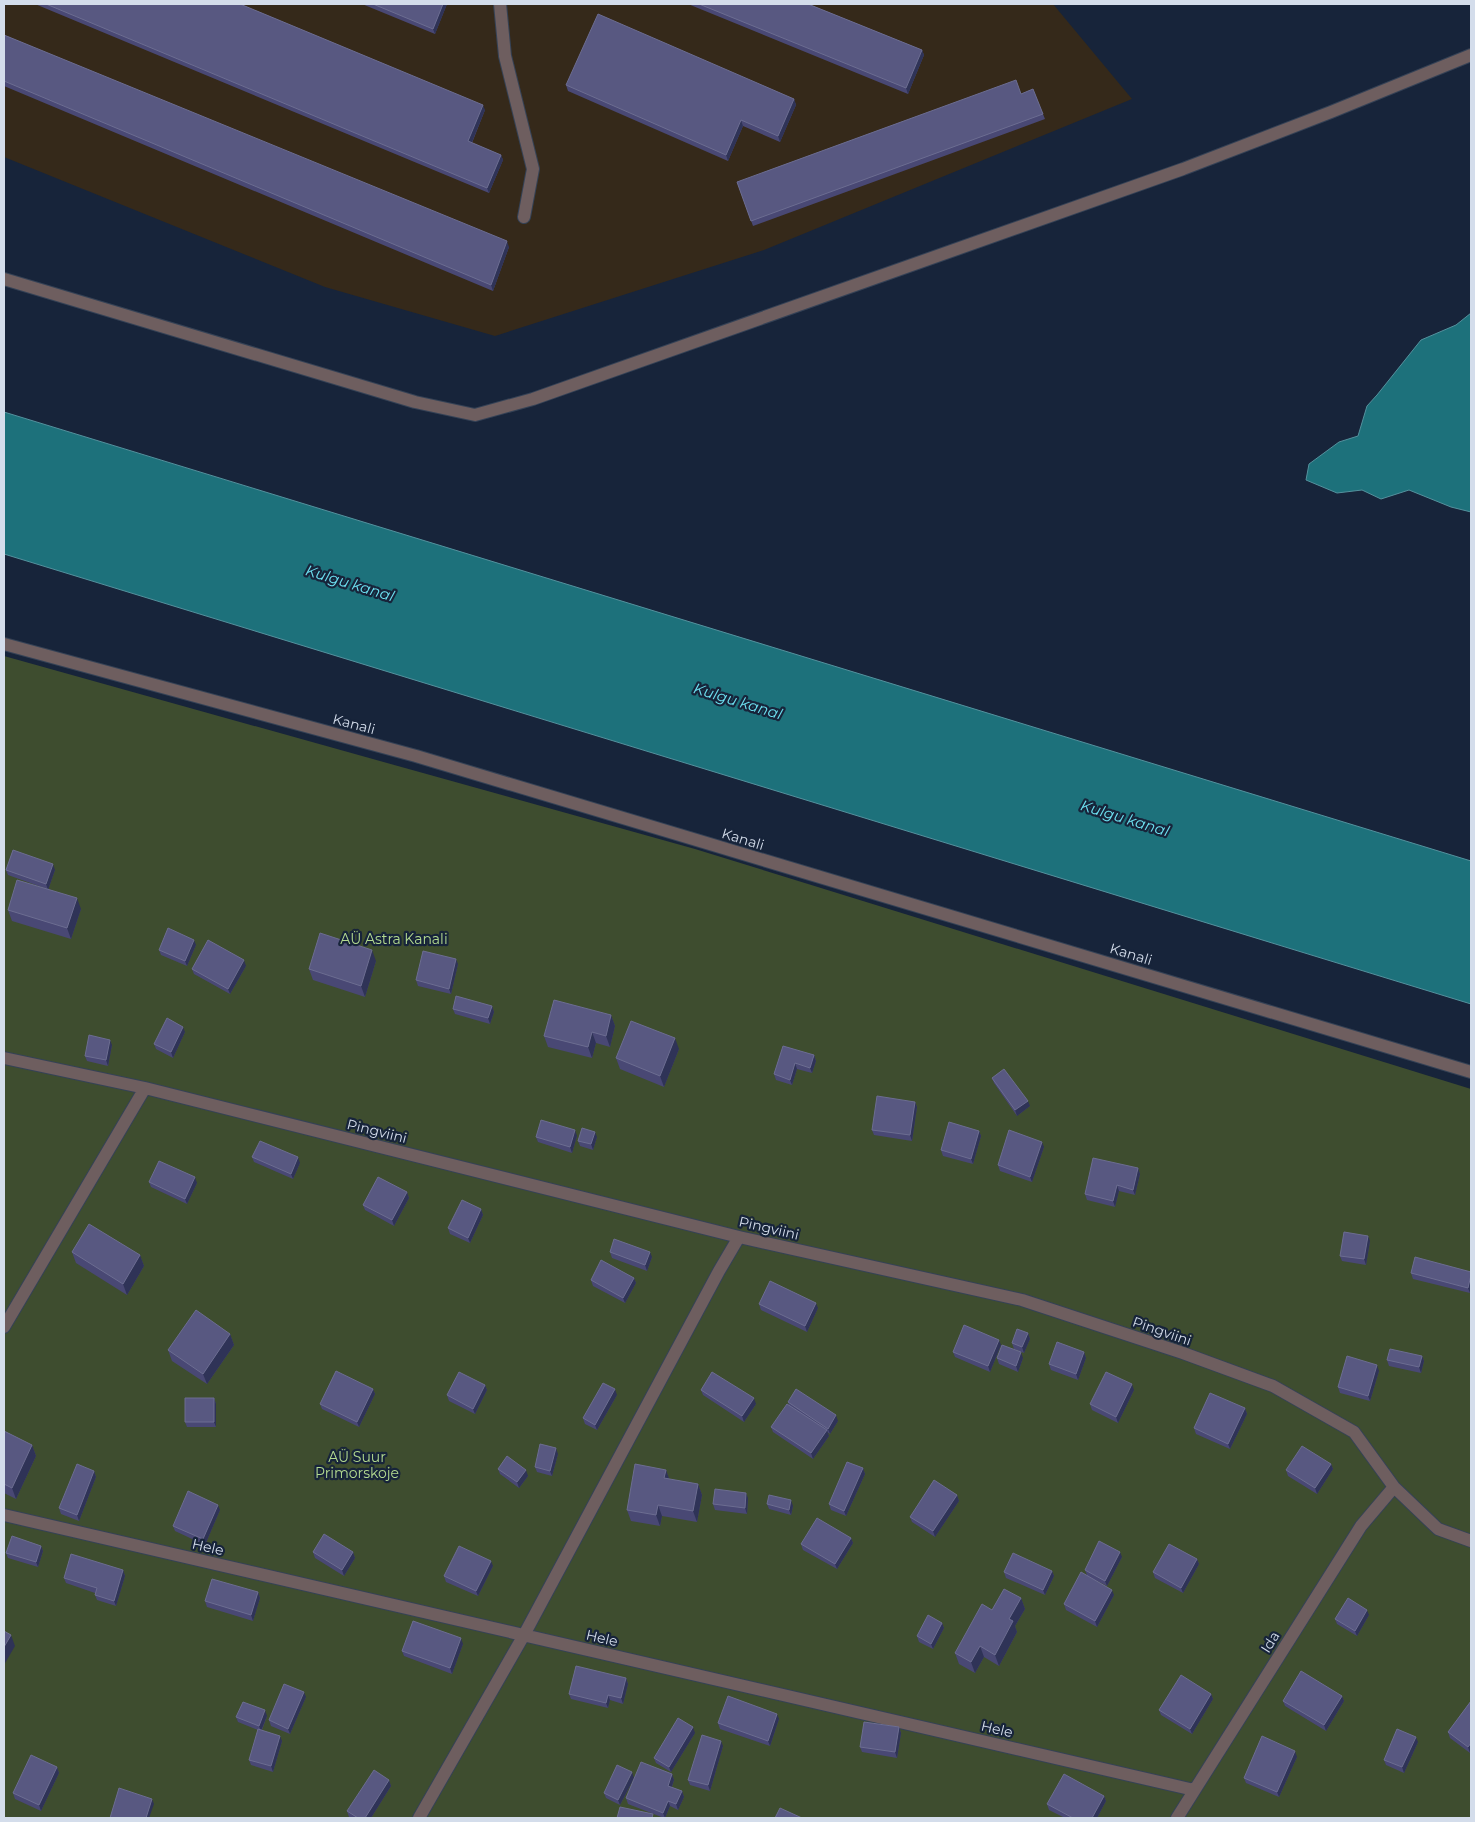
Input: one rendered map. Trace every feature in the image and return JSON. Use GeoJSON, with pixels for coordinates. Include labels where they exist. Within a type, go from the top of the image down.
{"type":"FeatureCollection","features":[{"type":"Feature","properties":{"kind":"street"},"geometry":{"type":"LineString","coordinates":[[500,4],[505,56],[533,169],[524,217]]}},
{"type":"Feature","properties":{"kind":"street"},"geometry":{"type":"LineString","coordinates":[[4,279],[415,402],[475,415],[533,398],[1091,203],[1332,112],[1471,55]]}},
{"type":"Feature","properties":{"kind":"street","name":"Kanali"},"geometry":{"type":"LineString","coordinates":[[4,644],[425,759],[1471,1072]]}},
{"type":"Feature","properties":{"kind":"street","name":"Pingviini"},"geometry":{"type":"LineString","coordinates":[[4,1058],[145,1088],[739,1237],[1022,1300],[1273,1386],[1354,1432],[1394,1487],[1438,1529],[1471,1541]]}},
{"type":"Feature","properties":{"kind":"street"},"geometry":{"type":"LineString","coordinates":[[4,1327],[145,1088]]}},
{"type":"Feature","properties":{"kind":"street"},"geometry":{"type":"LineString","coordinates":[[420,1818],[524,1635],[739,1237]]}},
{"type":"Feature","properties":{"kind":"street","name":"Ida"},"geometry":{"type":"LineString","coordinates":[[1176,1818],[1361,1526],[1394,1487]]}},
{"type":"Feature","properties":{"kind":"street","name":"Hele"},"geometry":{"type":"LineString","coordinates":[[4,1515],[1194,1790]]}},
{"type":"Feature","properties":{"kind":"shaded area"},"geometry":{"type":"Polygon","coordinates":[[[4,4],[1053,4],[1132,99],[764,250],[495,336],[325,287],[4,157],[4,4]]]}},
{"type":"Feature","properties":{"kind":"green space","name":"AÜ Suur Primorskoje"},"geometry":{"type":"Polygon","coordinates":[[[4,656],[695,849],[1471,1089],[1471,1818],[4,1818],[4,656]]]}},
{"type":"Feature","properties":{"kind":"water"},"geometry":{"type":"Polygon","coordinates":[[[1471,313],[1471,512],[1451,507],[1409,490],[1381,499],[1362,490],[1337,493],[1306,480],[1309,464],[1339,442],[1358,436],[1367,406],[1421,340],[1456,325],[1471,313]]]}},
{"type":"Feature","properties":{"kind":"water","name":"Kulgu kanal"},"geometry":{"type":"Polygon","coordinates":[[[4,412],[1471,861],[1471,1004],[4,554],[4,412]]]}},
{"type":"Feature","properties":{"kind":"building"},"geometry":{"type":"Polygon","coordinates":[[[46,4],[240,4],[483,105],[468,141],[501,155],[487,188],[46,4]]]}},
{"type":"Feature","properties":{"kind":"building"},"geometry":{"type":"Polygon","coordinates":[[[373,4],[443,4],[433,29],[373,4]]]}},
{"type":"Feature","properties":{"kind":"building"},"geometry":{"type":"Polygon","coordinates":[[[699,4],[808,4],[922,50],[906,88],[699,4]]]}},
{"type":"Feature","properties":{"kind":"building"},"geometry":{"type":"Polygon","coordinates":[[[598,14],[794,99],[778,136],[741,120],[726,155],[566,85],[598,14]]]}},
{"type":"Feature","properties":{"kind":"building"},"geometry":{"type":"Polygon","coordinates":[[[4,35],[507,241],[491,285],[4,81],[4,35]]]}},
{"type":"Feature","properties":{"kind":"building"},"geometry":{"type":"Polygon","coordinates":[[[1016,80],[1021,94],[1033,89],[1043,114],[751,221],[737,182],[1016,80]]]}},
{"type":"Feature","properties":{"kind":"building"},"geometry":{"type":"Polygon","coordinates":[[[13,850],[53,864],[46,884],[6,870],[13,850]]]}},
{"type":"Feature","properties":{"kind":"building"},"geometry":{"type":"Polygon","coordinates":[[[17,880],[77,898],[67,928],[8,910],[17,880]]]}},
{"type":"Feature","properties":{"kind":"building"},"geometry":{"type":"Polygon","coordinates":[[[168,928],[194,940],[185,961],[159,950],[168,928]]]}},
{"type":"Feature","properties":{"kind":"building"},"geometry":{"type":"Polygon","coordinates":[[[320,933],[372,950],[361,986],[309,969],[320,933]]]}},
{"type":"Feature","properties":{"kind":"building"},"geometry":{"type":"Polygon","coordinates":[[[208,940],[244,960],[228,989],[192,969],[208,940]]]}},
{"type":"Feature","properties":{"kind":"building"},"geometry":{"type":"Polygon","coordinates":[[[423,951],[456,959],[449,989],[416,980],[423,951]]]}},
{"type":"Feature","properties":{"kind":"building"},"geometry":{"type":"Polygon","coordinates":[[[456,996],[492,1006],[488,1018],[453,1009],[456,996]]]}},
{"type":"Feature","properties":{"kind":"building"},"geometry":{"type":"Polygon","coordinates":[[[554,1000],[611,1015],[606,1036],[592,1032],[588,1047],[544,1036],[554,1000]]]}},
{"type":"Feature","properties":{"kind":"building"},"geometry":{"type":"Polygon","coordinates":[[[167,1018],[183,1027],[171,1052],[154,1044],[167,1018]]]}},
{"type":"Feature","properties":{"kind":"building"},"geometry":{"type":"Polygon","coordinates":[[[631,1021],[675,1038],[660,1076],[616,1058],[631,1021]]]}},
{"type":"Feature","properties":{"kind":"building"},"geometry":{"type":"Polygon","coordinates":[[[89,1035],[110,1040],[106,1060],[85,1056],[89,1035]]]}},
{"type":"Feature","properties":{"kind":"building"},"geometry":{"type":"Polygon","coordinates":[[[783,1046],[814,1055],[810,1068],[795,1063],[790,1080],[774,1074],[783,1046]]]}},
{"type":"Feature","properties":{"kind":"building"},"geometry":{"type":"Polygon","coordinates":[[[1004,1069],[1028,1101],[1015,1110],[992,1078],[1004,1069]]]}},
{"type":"Feature","properties":{"kind":"building"},"geometry":{"type":"Polygon","coordinates":[[[877,1096],[915,1102],[910,1135],[872,1130],[877,1096]]]}},
{"type":"Feature","properties":{"kind":"building"},"geometry":{"type":"Polygon","coordinates":[[[541,1120],[575,1130],[570,1147],[536,1137],[541,1120]]]}},
{"type":"Feature","properties":{"kind":"building"},"geometry":{"type":"Polygon","coordinates":[[[949,1122],[979,1131],[971,1159],[941,1150],[949,1122]]]}},
{"type":"Feature","properties":{"kind":"building"},"geometry":{"type":"Polygon","coordinates":[[[582,1128],[595,1132],[591,1144],[578,1141],[582,1128]]]}},
{"type":"Feature","properties":{"kind":"building"},"geometry":{"type":"Polygon","coordinates":[[[1009,1130],[1042,1142],[1030,1177],[998,1165],[1009,1130]]]}},
{"type":"Feature","properties":{"kind":"building"},"geometry":{"type":"Polygon","coordinates":[[[260,1141],[298,1157],[291,1174],[252,1157],[260,1141]]]}},
{"type":"Feature","properties":{"kind":"building"},"geometry":{"type":"Polygon","coordinates":[[[1093,1158],[1138,1168],[1133,1190],[1117,1185],[1113,1201],[1085,1194],[1093,1158]]]}},
{"type":"Feature","properties":{"kind":"building"},"geometry":{"type":"Polygon","coordinates":[[[159,1161],[195,1177],[185,1199],[149,1182],[159,1161]]]}},
{"type":"Feature","properties":{"kind":"building"},"geometry":{"type":"Polygon","coordinates":[[[378,1177],[407,1192],[392,1220],[363,1205],[378,1177]]]}},
{"type":"Feature","properties":{"kind":"building"},"geometry":{"type":"Polygon","coordinates":[[[462,1200],[481,1209],[468,1238],[448,1228],[462,1200]]]}},
{"type":"Feature","properties":{"kind":"building"},"geometry":{"type":"Polygon","coordinates":[[[89,1224],[140,1255],[123,1284],[72,1252],[89,1224]]]}},
{"type":"Feature","properties":{"kind":"building"},"geometry":{"type":"Polygon","coordinates":[[[1344,1232],[1368,1236],[1364,1259],[1340,1256],[1344,1232]]]}},
{"type":"Feature","properties":{"kind":"building"},"geometry":{"type":"Polygon","coordinates":[[[614,1239],[650,1252],[645,1265],[610,1252],[614,1239]]]}},
{"type":"Feature","properties":{"kind":"building"},"geometry":{"type":"Polygon","coordinates":[[[1415,1257],[1471,1272],[1468,1288],[1411,1273],[1415,1257]]]}},
{"type":"Feature","properties":{"kind":"building"},"geometry":{"type":"Polygon","coordinates":[[[601,1260],[634,1278],[623,1298],[591,1280],[601,1260]]]}},
{"type":"Feature","properties":{"kind":"building"},"geometry":{"type":"Polygon","coordinates":[[[770,1281],[816,1303],[805,1326],[759,1304],[770,1281]]]}},
{"type":"Feature","properties":{"kind":"building"},"geometry":{"type":"Polygon","coordinates":[[[196,1310],[230,1334],[203,1374],[168,1350],[196,1310]]]}},
{"type":"Feature","properties":{"kind":"building"},"geometry":{"type":"Polygon","coordinates":[[[964,1325],[999,1340],[988,1366],[953,1352],[964,1325]]]}},
{"type":"Feature","properties":{"kind":"building"},"geometry":{"type":"Polygon","coordinates":[[[1017,1329],[1028,1333],[1022,1347],[1012,1343],[1017,1329]]]}},
{"type":"Feature","properties":{"kind":"building"},"geometry":{"type":"Polygon","coordinates":[[[1057,1342],[1084,1352],[1076,1374],[1049,1364],[1057,1342]]]}},
{"type":"Feature","properties":{"kind":"building"},"geometry":{"type":"Polygon","coordinates":[[[1002,1345],[1021,1352],[1016,1366],[997,1358],[1002,1345]]]}},
{"type":"Feature","properties":{"kind":"building"},"geometry":{"type":"Polygon","coordinates":[[[1390,1349],[1422,1356],[1419,1367],[1387,1360],[1390,1349]]]}},
{"type":"Feature","properties":{"kind":"building"},"geometry":{"type":"Polygon","coordinates":[[[1347,1356],[1377,1365],[1368,1396],[1338,1387],[1347,1356]]]}},
{"type":"Feature","properties":{"kind":"building"},"geometry":{"type":"Polygon","coordinates":[[[336,1371],[373,1389],[357,1422],[320,1404],[336,1371]]]}},
{"type":"Feature","properties":{"kind":"building"},"geometry":{"type":"Polygon","coordinates":[[[459,1372],[485,1385],[473,1409],[447,1395],[459,1372]]]}},
{"type":"Feature","properties":{"kind":"building"},"geometry":{"type":"Polygon","coordinates":[[[712,1372],[754,1398],[742,1416],[701,1390],[712,1372]]]}},
{"type":"Feature","properties":{"kind":"building"},"geometry":{"type":"Polygon","coordinates":[[[1106,1372],[1132,1384],[1116,1417],[1090,1404],[1106,1372]]]}},
{"type":"Feature","properties":{"kind":"building"},"geometry":{"type":"Polygon","coordinates":[[[603,1383],[615,1389],[595,1425],[583,1418],[603,1383]]]}},
{"type":"Feature","properties":{"kind":"building"},"geometry":{"type":"Polygon","coordinates":[[[796,1389],[836,1415],[828,1429],[788,1402],[796,1389]]]}},
{"type":"Feature","properties":{"kind":"building"},"geometry":{"type":"Polygon","coordinates":[[[1210,1393],[1245,1408],[1228,1444],[1194,1428],[1210,1393]]]}},
{"type":"Feature","properties":{"kind":"building"},"geometry":{"type":"Polygon","coordinates":[[[185,1398],[214,1398],[214,1422],[185,1422],[185,1398]]]}},
{"type":"Feature","properties":{"kind":"building"},"geometry":{"type":"Polygon","coordinates":[[[787,1404],[827,1430],[811,1453],[771,1427],[787,1404]]]}},
{"type":"Feature","properties":{"kind":"building"},"geometry":{"type":"Polygon","coordinates":[[[4,1431],[32,1445],[12,1488],[4,1484],[4,1431]]]}},
{"type":"Feature","properties":{"kind":"building"},"geometry":{"type":"Polygon","coordinates":[[[540,1444],[556,1448],[550,1471],[535,1467],[540,1444]]]}},
{"type":"Feature","properties":{"kind":"building"},"geometry":{"type":"Polygon","coordinates":[[[1302,1446],[1331,1464],[1315,1488],[1286,1470],[1302,1446]]]}},
{"type":"Feature","properties":{"kind":"building"},"geometry":{"type":"Polygon","coordinates":[[[507,1456],[526,1470],[517,1482],[498,1469],[507,1456]]]}},
{"type":"Feature","properties":{"kind":"building"},"geometry":{"type":"Polygon","coordinates":[[[847,1462],[863,1468],[844,1511],[829,1504],[847,1462]]]}},
{"type":"Feature","properties":{"kind":"building"},"geometry":{"type":"Polygon","coordinates":[[[77,1464],[94,1471],[77,1515],[59,1508],[77,1464]]]}},
{"type":"Feature","properties":{"kind":"building"},"geometry":{"type":"Polygon","coordinates":[[[635,1464],[666,1470],[664,1478],[698,1484],[693,1511],[658,1505],[656,1515],[627,1510],[635,1464]]]}},
{"type":"Feature","properties":{"kind":"building"},"geometry":{"type":"Polygon","coordinates":[[[934,1480],[957,1495],[933,1531],[910,1517],[934,1480]]]}},
{"type":"Feature","properties":{"kind":"building"},"geometry":{"type":"Polygon","coordinates":[[[715,1489],[746,1493],[745,1508],[713,1504],[715,1489]]]}},
{"type":"Feature","properties":{"kind":"building"},"geometry":{"type":"Polygon","coordinates":[[[188,1491],[218,1505],[203,1539],[173,1526],[188,1491]]]}},
{"type":"Feature","properties":{"kind":"building"},"geometry":{"type":"Polygon","coordinates":[[[769,1495],[791,1500],[789,1510],[767,1504],[769,1495]]]}},
{"type":"Feature","properties":{"kind":"building"},"geometry":{"type":"Polygon","coordinates":[[[817,1518],[851,1538],[835,1564],[801,1544],[817,1518]]]}},
{"type":"Feature","properties":{"kind":"building"},"geometry":{"type":"Polygon","coordinates":[[[324,1534],[353,1552],[342,1570],[313,1552],[324,1534]]]}},
{"type":"Feature","properties":{"kind":"building"},"geometry":{"type":"Polygon","coordinates":[[[12,1536],[41,1546],[36,1562],[6,1553],[12,1536]]]}},
{"type":"Feature","properties":{"kind":"building"},"geometry":{"type":"Polygon","coordinates":[[[1099,1541],[1120,1552],[1105,1581],[1085,1570],[1099,1541]]]}},
{"type":"Feature","properties":{"kind":"building"},"geometry":{"type":"Polygon","coordinates":[[[1169,1544],[1197,1559],[1181,1588],[1153,1572],[1169,1544]]]}},
{"type":"Feature","properties":{"kind":"building"},"geometry":{"type":"Polygon","coordinates":[[[459,1546],[491,1561],[476,1591],[444,1576],[459,1546]]]}},
{"type":"Feature","properties":{"kind":"building"},"geometry":{"type":"Polygon","coordinates":[[[1013,1553],[1052,1571],[1043,1590],[1004,1572],[1013,1553]]]}},
{"type":"Feature","properties":{"kind":"building"},"geometry":{"type":"Polygon","coordinates":[[[71,1554],[123,1570],[114,1601],[95,1595],[97,1588],[64,1578],[71,1554]]]}},
{"type":"Feature","properties":{"kind":"building"},"geometry":{"type":"Polygon","coordinates":[[[1081,1572],[1112,1590],[1095,1621],[1064,1604],[1081,1572]]]}},
{"type":"Feature","properties":{"kind":"building"},"geometry":{"type":"Polygon","coordinates":[[[212,1579],[258,1592],[251,1615],[205,1601],[212,1579]]]}},
{"type":"Feature","properties":{"kind":"building"},"geometry":{"type":"Polygon","coordinates":[[[1004,1589],[1021,1598],[1009,1619],[1013,1621],[995,1655],[980,1646],[971,1662],[955,1653],[982,1604],[992,1610],[1004,1589]]]}},
{"type":"Feature","properties":{"kind":"building"},"geometry":{"type":"Polygon","coordinates":[[[1348,1598],[1367,1610],[1355,1631],[1335,1619],[1348,1598]]]}},
{"type":"Feature","properties":{"kind":"building"},"geometry":{"type":"Polygon","coordinates":[[[928,1615],[942,1623],[931,1644],[917,1636],[928,1615]]]}},
{"type":"Feature","properties":{"kind":"building"},"geometry":{"type":"Polygon","coordinates":[[[413,1621],[461,1638],[450,1668],[402,1651],[413,1621]]]}},
{"type":"Feature","properties":{"kind":"building"},"geometry":{"type":"Polygon","coordinates":[[[4,1631],[11,1635],[4,1647],[4,1631]]]}},
{"type":"Feature","properties":{"kind":"building"},"geometry":{"type":"Polygon","coordinates":[[[576,1666],[626,1678],[621,1698],[608,1695],[606,1703],[569,1694],[576,1666]]]}},
{"type":"Feature","properties":{"kind":"building"},"geometry":{"type":"Polygon","coordinates":[[[1301,1671],[1342,1696],[1324,1725],[1283,1701],[1301,1671]]]}},
{"type":"Feature","properties":{"kind":"building"},"geometry":{"type":"Polygon","coordinates":[[[1181,1675],[1211,1694],[1190,1729],[1159,1710],[1181,1675]]]}},
{"type":"Feature","properties":{"kind":"building"},"geometry":{"type":"Polygon","coordinates":[[[284,1684],[304,1692],[288,1729],[269,1720],[284,1684]]]}},
{"type":"Feature","properties":{"kind":"building"},"geometry":{"type":"Polygon","coordinates":[[[728,1696],[777,1714],[768,1741],[718,1723],[728,1696]]]}},
{"type":"Feature","properties":{"kind":"building"},"geometry":{"type":"Polygon","coordinates":[[[1471,1701],[1471,1743],[1468,1747],[1448,1732],[1471,1701]]]}},
{"type":"Feature","properties":{"kind":"building"},"geometry":{"type":"Polygon","coordinates":[[[243,1702],[265,1710],[259,1726],[236,1717],[243,1702]]]}},
{"type":"Feature","properties":{"kind":"building"},"geometry":{"type":"Polygon","coordinates":[[[678,1718],[693,1727],[669,1767],[654,1758],[678,1718]]]}},
{"type":"Feature","properties":{"kind":"building"},"geometry":{"type":"Polygon","coordinates":[[[864,1722],[899,1727],[895,1752],[860,1747],[864,1722]]]}},
{"type":"Feature","properties":{"kind":"building"},"geometry":{"type":"Polygon","coordinates":[[[258,1729],[280,1736],[271,1766],[249,1760],[258,1729]]]}},
{"type":"Feature","properties":{"kind":"building"},"geometry":{"type":"Polygon","coordinates":[[[1397,1729],[1416,1737],[1402,1767],[1384,1760],[1397,1729]]]}},
{"type":"Feature","properties":{"kind":"building"},"geometry":{"type":"Polygon","coordinates":[[[702,1735],[721,1741],[708,1785],[688,1780],[702,1735]]]}},
{"type":"Feature","properties":{"kind":"building"},"geometry":{"type":"Polygon","coordinates":[[[1262,1736],[1295,1751],[1277,1792],[1244,1778],[1262,1736]]]}},
{"type":"Feature","properties":{"kind":"building"},"geometry":{"type":"Polygon","coordinates":[[[31,1755],[57,1767],[39,1805],[13,1793],[31,1755]]]}},
{"type":"Feature","properties":{"kind":"building"},"geometry":{"type":"Polygon","coordinates":[[[641,1762],[672,1774],[668,1786],[682,1791],[676,1804],[668,1801],[663,1813],[626,1798],[641,1762]]]}},
{"type":"Feature","properties":{"kind":"building"},"geometry":{"type":"Polygon","coordinates":[[[617,1765],[632,1772],[618,1800],[604,1793],[617,1765]]]}},
{"type":"Feature","properties":{"kind":"building"},"geometry":{"type":"Polygon","coordinates":[[[374,1770],[389,1780],[365,1818],[358,1818],[347,1811],[374,1770]]]}},
{"type":"Feature","properties":{"kind":"building"},"geometry":{"type":"Polygon","coordinates":[[[1064,1774],[1104,1796],[1092,1818],[1073,1818],[1047,1804],[1064,1774]]]}},
{"type":"Feature","properties":{"kind":"building"},"geometry":{"type":"Polygon","coordinates":[[[119,1788],[152,1799],[146,1818],[110,1818],[119,1788]]]}},
{"type":"Feature","properties":{"kind":"building"},"geometry":{"type":"Polygon","coordinates":[[[620,1807],[653,1814],[652,1818],[617,1818],[620,1807]]]}},
{"type":"Feature","properties":{"kind":"building"},"geometry":{"type":"Polygon","coordinates":[[[780,1808],[802,1818],[775,1818],[780,1808]]]}},
{"type":"Feature","properties":{"kind":"park label","name":"AÜ Astra Kanali"},"geometry":{"type":"Point","coordinates":[394,939]}}]}
